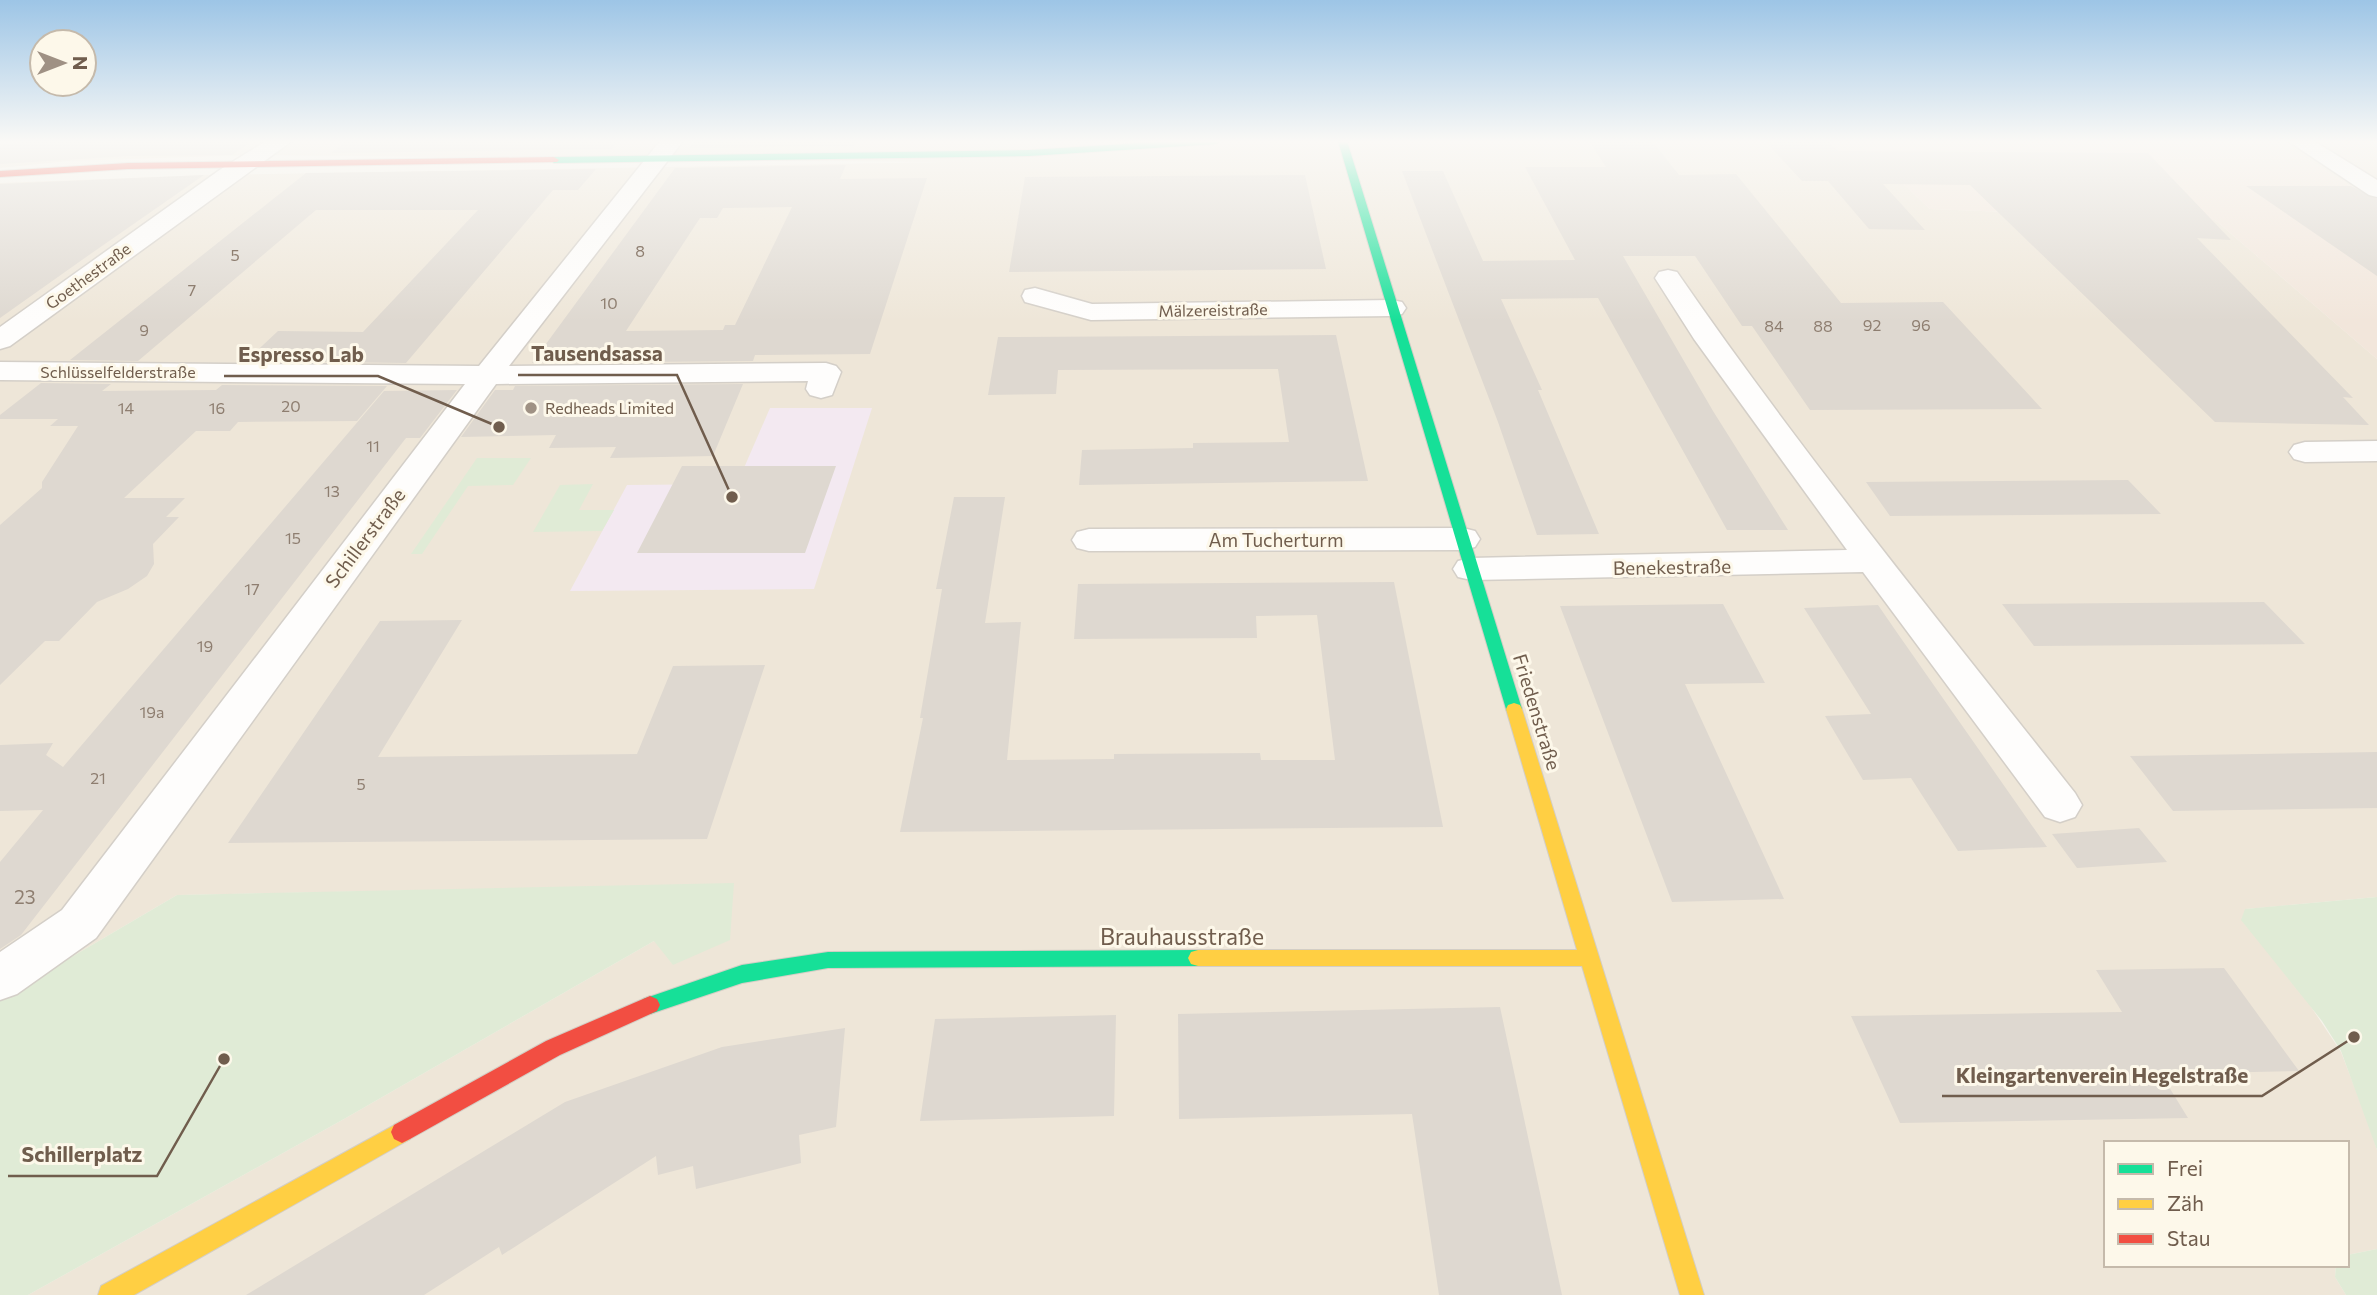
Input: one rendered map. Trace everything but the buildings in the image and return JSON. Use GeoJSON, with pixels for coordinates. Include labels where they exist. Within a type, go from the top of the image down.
{"type":"FeatureCollection","features":[{"type":"Feature","properties":{"kind":"street","name":"Goethestraße"},"geometry":{"type":"LineString","coordinates":[[0,340],[192,201]]}},
{"type":"Feature","properties":{"kind":"street","name":"Schillerstraße"},"geometry":{"type":"LineString","coordinates":[[0,979],[79,924],[487,375],[625,201]]}},
{"type":"Feature","properties":{"kind":"street","name":"Friedenstraße"},"geometry":{"type":"LineString","coordinates":[[1360,201],[1692,1295]]}},
{"type":"Feature","properties":{"kind":"street"},"geometry":{"type":"LineString","coordinates":[[1668,278],[1704,333],[1873,561],[2060,806]]}},
{"type":"Feature","properties":{"kind":"street","name":"Mälzereistraße"},"geometry":{"type":"LineString","coordinates":[[1035,296],[1090,312],[1392,308]]}},
{"type":"Feature","properties":{"kind":"street","name":"Schlüsselfelderstraße"},"geometry":{"type":"LineString","coordinates":[[0,371],[487,375],[826,372],[821,389]]}},
{"type":"Feature","properties":{"kind":"street"},"geometry":{"type":"LineString","coordinates":[[2305,452],[2377,452]]}},
{"type":"Feature","properties":{"kind":"street","name":"Am Tucherturm"},"geometry":{"type":"LineString","coordinates":[[1089,540],[1467,554]]}},
{"type":"Feature","properties":{"kind":"street","name":"Benekestraße"},"geometry":{"type":"LineString","coordinates":[[1467,554],[1873,561]]}},
{"type":"Feature","properties":{"kind":"street","name":"Brauhausstraße"},"geometry":{"type":"LineString","coordinates":[[110,1295],[553,1048],[661,1000],[743,974],[828,960],[911,958],[1591,958]]}},
{"type":"Feature","properties":{"kind":"shaded area"},"geometry":{"type":"Polygon","coordinates":[[[0,201],[1922,201],[1930,209],[2215,220],[2377,359],[2377,897],[2246,909],[2341,1052],[2377,1150],[2377,1249],[2349,1255],[2349,1141],[2104,1141],[2104,1267],[2336,1267],[2335,1277],[2346,1295],[28,1295],[344,1119],[654,941],[734,884],[177,895],[0,999],[0,201]]]}},
{"type":"Feature","properties":{"kind":"shaded area"},"geometry":{"type":"Polygon","coordinates":[[[1922,201],[2375,201],[2377,203],[2377,359],[2215,220],[1930,209],[1922,201]]]}},
{"type":"Feature","properties":{"kind":"shaded area"},"geometry":{"type":"Polygon","coordinates":[[[770,408],[872,408],[814,589],[570,591],[627,485],[737,484],[770,408]]]}},
{"type":"Feature","properties":{"kind":"green space"},"geometry":{"type":"Polygon","coordinates":[[[477,458],[531,458],[513,485],[468,486],[422,554],[411,554],[477,458]]]}},
{"type":"Feature","properties":{"kind":"green space"},"geometry":{"type":"Polygon","coordinates":[[[593,484],[579,510],[614,510],[602,531],[533,532],[560,485],[593,484]]]}},
{"type":"Feature","properties":{"kind":"green space"},"geometry":{"type":"Polygon","coordinates":[[[734,883],[730,940],[673,965],[654,941],[344,1119],[28,1295],[0,1295],[0,999],[177,895],[734,883]]]}},
{"type":"Feature","properties":{"kind":"green space"},"geometry":{"type":"Polygon","coordinates":[[[2377,897],[2377,1150],[2341,1051],[2322,1021],[2241,920],[2245,909],[2377,897]]]}},
{"type":"Feature","properties":{"kind":"green space"},"geometry":{"type":"Polygon","coordinates":[[[2377,1249],[2377,1295],[2346,1295],[2335,1277],[2336,1267],[2349,1267],[2349,1255],[2377,1249]]]}},
{"type":"Feature","properties":{"kind":"traffic: fast"},"geometry":{"type":"LineString","coordinates":[[1360,201],[1514,709]]}},
{"type":"Feature","properties":{"kind":"traffic: fast"},"geometry":{"type":"LineString","coordinates":[[650,1005],[742,974],[828,960],[1198,958]]}},
{"type":"Feature","properties":{"kind":"traffic: slow"},"geometry":{"type":"LineString","coordinates":[[1514,709],[1692,1295]]}},
{"type":"Feature","properties":{"kind":"traffic: slow"},"geometry":{"type":"LineString","coordinates":[[1198,958],[1591,958]]}},
{"type":"Feature","properties":{"kind":"traffic: slow"},"geometry":{"type":"LineString","coordinates":[[110,1295],[402,1132]]}},
{"type":"Feature","properties":{"kind":"traffic: jam"},"geometry":{"type":"LineString","coordinates":[[402,1132],[553,1048],[650,1005]]}},
{"type":"Feature","properties":{"kind":"place","name":"Redheads Limited"},"geometry":{"type":"Point","coordinates":[531,408]}},
{"type":"Feature","properties":{"kind":"place","name":"Espresso Lab"},"geometry":{"type":"Point","coordinates":[499,427]}},
{"type":"Feature","properties":{"kind":"place","name":"Tausendsassa"},"geometry":{"type":"Point","coordinates":[732,497]}},
{"type":"Feature","properties":{"kind":"place","name":"Kleingartenverein Hegelstraße"},"geometry":{"type":"Point","coordinates":[2354,1037]}},
{"type":"Feature","properties":{"kind":"place","name":"Schillerplatz"},"geometry":{"type":"Point","coordinates":[224,1059]}}]}
